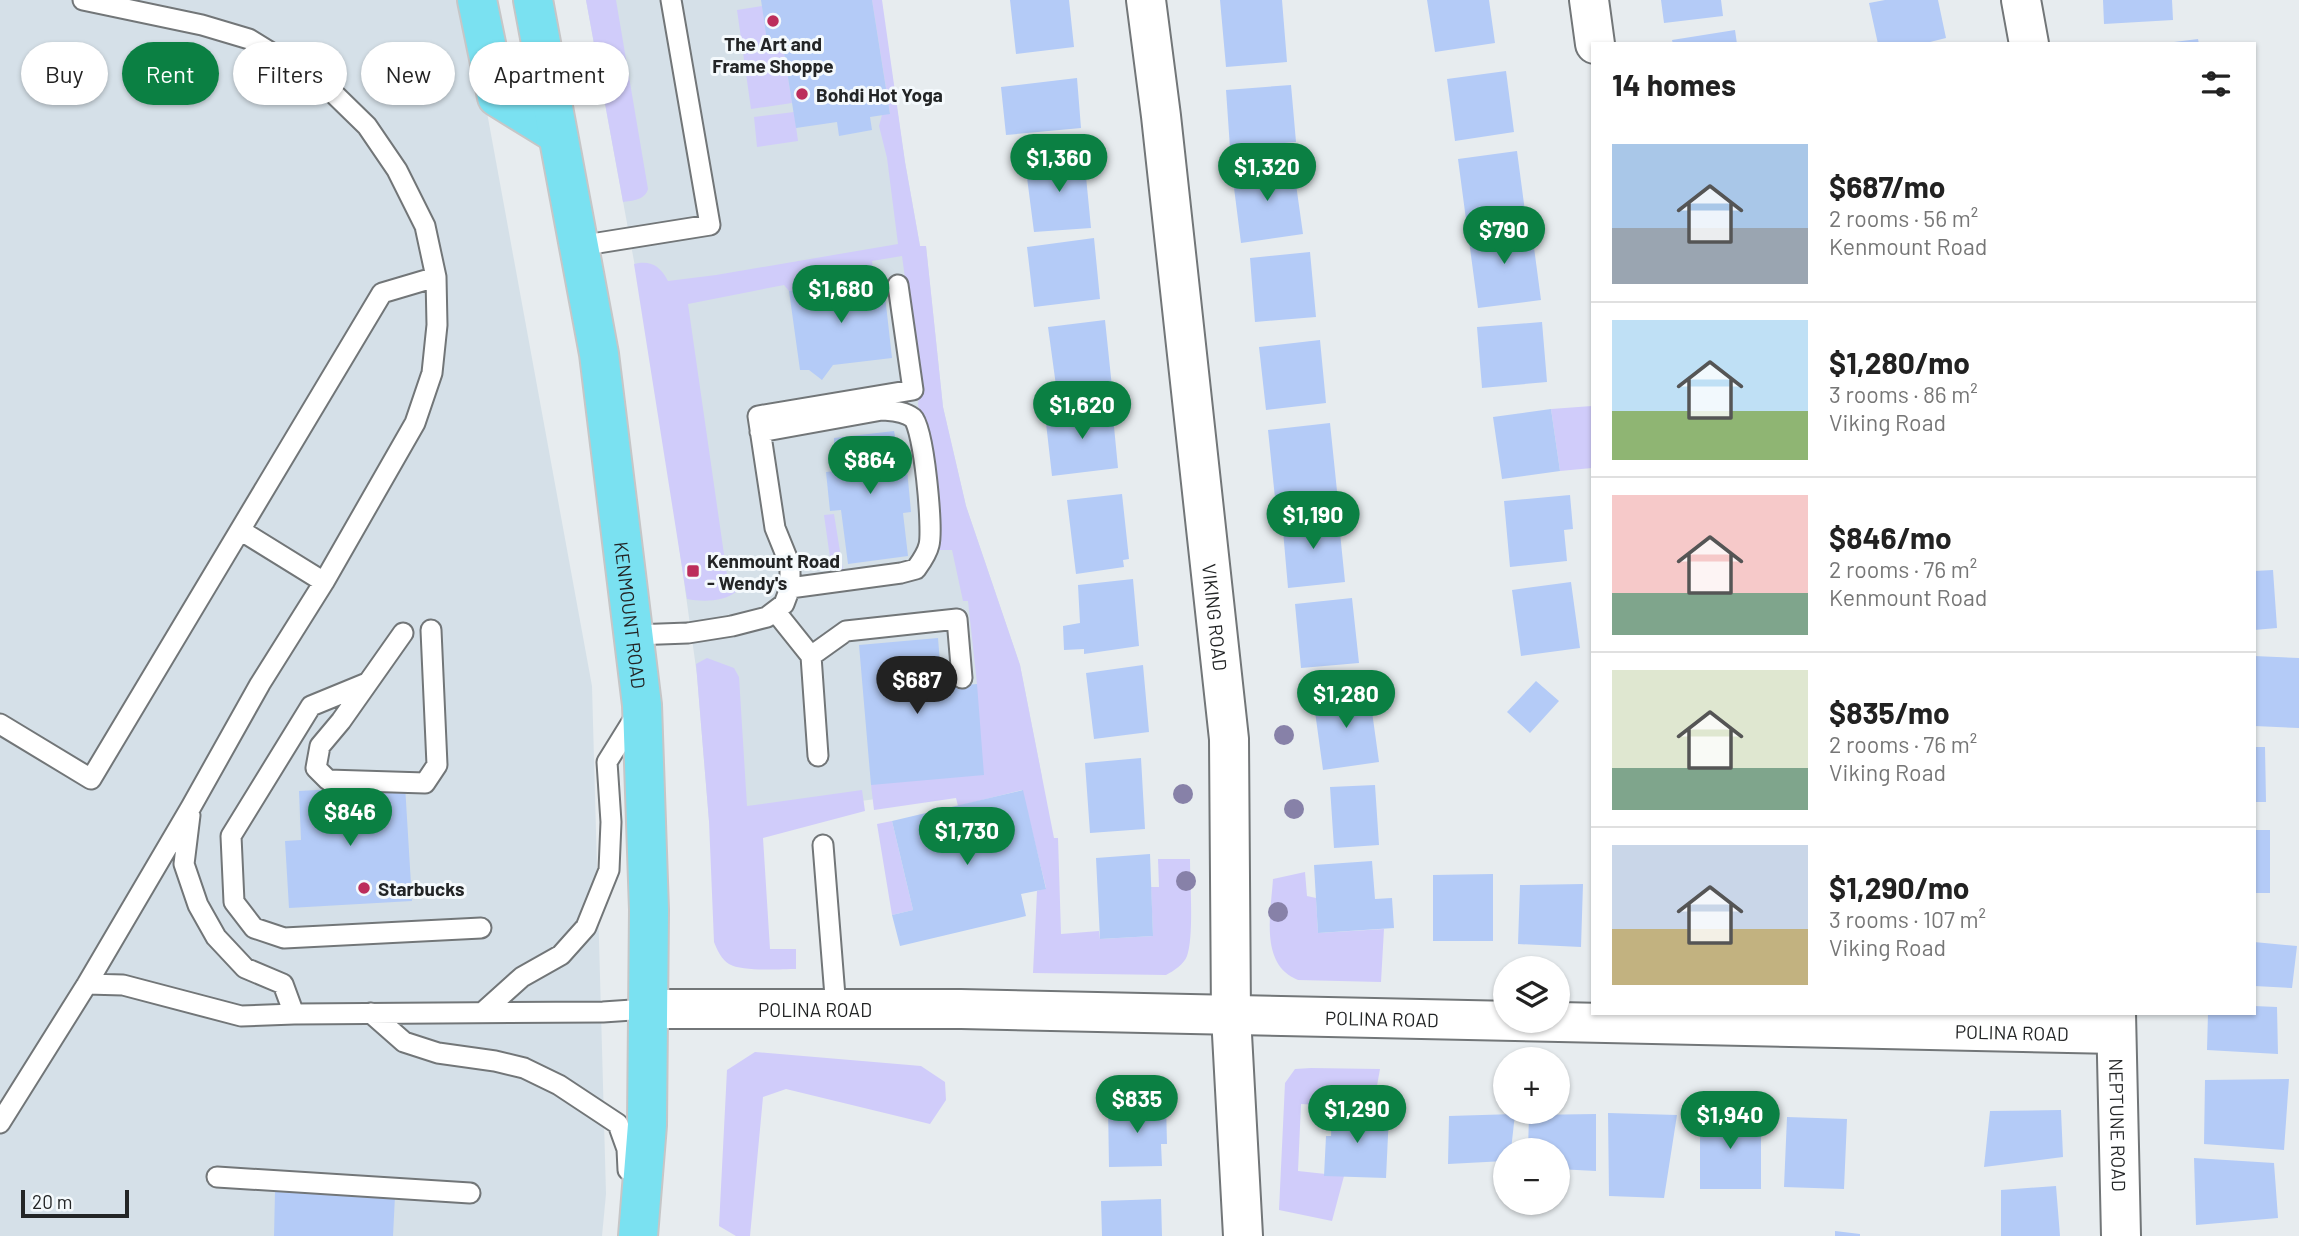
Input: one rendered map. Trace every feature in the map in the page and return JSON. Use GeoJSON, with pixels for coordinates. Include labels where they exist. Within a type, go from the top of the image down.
{"type":"FeatureCollection","features":[{"type":"Feature","properties":{"kind":"main road"},"geometry":{"type":"LineString","coordinates":[[477,0],[497,97],[557,134]]}},
{"type":"Feature","properties":{"kind":"main road","name":"KENMOUNT ROAD"},"geometry":{"type":"LineString","coordinates":[[533,0],[599,354],[642,705],[649,910],[647,1125],[638,1236]]}},
{"type":"Feature","properties":{"kind":"street","name":"VIKING ROAD"},"geometry":{"type":"LineString","coordinates":[[1146,0],[1166,157],[1229,739],[1231,1016],[1243,1236]]}},
{"type":"Feature","properties":{"kind":"street"},"geometry":{"type":"LineString","coordinates":[[1589,0],[1595,42]]}},
{"type":"Feature","properties":{"kind":"street"},"geometry":{"type":"LineString","coordinates":[[2021,0],[2029,42]]}},
{"type":"Feature","properties":{"kind":"street","name":"POLINA ROAD"},"geometry":{"type":"LineString","coordinates":[[647,1009],[961,1009],[1231,1016],[2116,1024]]}},
{"type":"Feature","properties":{"kind":"street","name":"NEPTUNE ROAD"},"geometry":{"type":"LineString","coordinates":[[2116,1024],[2121,1236]]}},
{"type":"Feature","properties":{"kind":"lane"},"geometry":{"type":"LineString","coordinates":[[0,1123],[87,984],[415,423],[432,373],[437,325],[436,277],[425,226],[397,170],[367,126],[327,87],[248,39],[202,25],[83,0]]}},
{"type":"Feature","properties":{"kind":"lane"},"geometry":{"type":"LineString","coordinates":[[579,246],[709,225],[671,0]]}},
{"type":"Feature","properties":{"kind":"lane"},"geometry":{"type":"LineString","coordinates":[[0,724],[91,779],[382,293],[436,277]]}},
{"type":"Feature","properties":{"kind":"lane"},"geometry":{"type":"LineString","coordinates":[[633,635],[688,633],[732,626],[767,617],[784,604],[790,588],[790,565],[775,528],[758,416],[913,390],[898,285]]}},
{"type":"Feature","properties":{"kind":"lane"},"geometry":{"type":"LineString","coordinates":[[760,432],[882,410],[900,411],[914,419],[921,435],[931,530],[929,547],[916,569],[790,588]]}},
{"type":"Feature","properties":{"kind":"lane"},"geometry":{"type":"LineString","coordinates":[[240,530],[324,582]]}},
{"type":"Feature","properties":{"kind":"lane"},"geometry":{"type":"LineString","coordinates":[[775,611],[811,656],[818,756]]}},
{"type":"Feature","properties":{"kind":"lane"},"geometry":{"type":"LineString","coordinates":[[811,656],[846,631],[957,619],[962,678]]}},
{"type":"Feature","properties":{"kind":"lane"},"geometry":{"type":"LineString","coordinates":[[403,633],[341,721],[320,746],[316,768],[328,780],[425,783],[437,765],[431,630]]}},
{"type":"Feature","properties":{"kind":"lane"},"geometry":{"type":"LineString","coordinates":[[368,683],[311,706],[231,836],[234,902],[254,928],[284,938],[481,928]]}},
{"type":"Feature","properties":{"kind":"lane"},"geometry":{"type":"LineString","coordinates":[[483,1012],[522,977],[561,955],[586,927],[609,870],[611,822],[607,762],[642,705]]}},
{"type":"Feature","properties":{"kind":"lane"},"geometry":{"type":"LineString","coordinates":[[191,807],[184,863],[198,905],[216,937],[245,968],[283,984],[294,1014]]}},
{"type":"Feature","properties":{"kind":"lane"},"geometry":{"type":"LineString","coordinates":[[823,845],[836,1009]]}},
{"type":"Feature","properties":{"kind":"lane"},"geometry":{"type":"LineString","coordinates":[[87,984],[123,985],[241,1016],[603,1012],[647,1009]]}},
{"type":"Feature","properties":{"kind":"lane"},"geometry":{"type":"LineString","coordinates":[[371,1013],[404,1042],[438,1053],[524,1068],[559,1085],[608,1117],[618,1124],[627,1149],[628,1168],[641,1196]]}},
{"type":"Feature","properties":{"kind":"lane"},"geometry":{"type":"LineString","coordinates":[[217,1177],[470,1193]]}},
{"type":"Feature","properties":{"kind":"shaded area"},"geometry":{"type":"Polygon","coordinates":[[[0,0],[457,0],[469,44],[469,105],[486,107],[592,686],[606,1194],[602,1236],[0,1236],[0,0]]]}},
{"type":"Feature","properties":{"kind":"shaded area"},"geometry":{"type":"Polygon","coordinates":[[[586,0],[881,0],[920,246],[926,246],[943,407],[966,506],[1020,665],[1042,777],[709,821],[697,675],[671,488],[638,283],[605,105],[629,105],[629,42],[594,42],[586,0]]]}},
{"type":"Feature","properties":{"kind":"shaded area"},"geometry":{"type":"Polygon","coordinates":[[[586,0],[616,0],[623,42],[594,42],[586,0]]]}},
{"type":"Feature","properties":{"kind":"shaded area"},"geometry":{"type":"Polygon","coordinates":[[[872,0],[882,0],[920,246],[926,246],[943,407],[966,506],[1020,665],[1054,838],[1058,838],[1061,934],[1099,931],[1100,939],[1153,936],[1151,887],[1159,887],[1158,859],[1190,859],[1189,947],[1184,962],[1166,975],[1033,973],[1037,891],[1046,888],[1022,790],[958,806],[956,798],[874,810],[871,785],[977,684],[968,601],[963,601],[952,550],[940,550],[934,495],[918,404],[920,389],[902,256],[872,261],[874,278],[789,291],[784,285],[688,304],[729,589],[737,591],[713,600],[687,599],[634,264],[654,265],[668,281],[898,244],[887,158],[879,126],[882,115],[890,113],[872,0]]]}},
{"type":"Feature","properties":{"kind":"shaded area"},"geometry":{"type":"Polygon","coordinates":[[[762,6],[768,48],[783,46],[792,103],[751,109],[737,10],[762,6]]]}},
{"type":"Feature","properties":{"kind":"shaded area"},"geometry":{"type":"Polygon","coordinates":[[[629,77],[648,189],[641,198],[623,202],[605,105],[629,105],[629,77]]]}},
{"type":"Feature","properties":{"kind":"shaded area"},"geometry":{"type":"Polygon","coordinates":[[[794,112],[798,141],[757,147],[754,117],[794,112]]]}},
{"type":"Feature","properties":{"kind":"shaded area"},"geometry":{"type":"Polygon","coordinates":[[[1591,406],[1591,468],[1560,471],[1551,409],[1591,406]]]}},
{"type":"Feature","properties":{"kind":"shaded area"},"geometry":{"type":"Polygon","coordinates":[[[834,514],[843,570],[838,571],[831,565],[824,515],[834,514]]]}},
{"type":"Feature","properties":{"kind":"shaded area"},"geometry":{"type":"Polygon","coordinates":[[[707,658],[734,668],[739,677],[747,806],[862,790],[865,811],[763,838],[770,949],[796,949],[796,969],[762,970],[735,967],[724,960],[714,942],[709,821],[696,664],[707,658]]]}},
{"type":"Feature","properties":{"kind":"shaded area"},"geometry":{"type":"Polygon","coordinates":[[[892,821],[913,910],[892,915],[877,824],[892,821]]]}},
{"type":"Feature","properties":{"kind":"shaded area"},"geometry":{"type":"Polygon","coordinates":[[[1305,872],[1307,896],[1316,898],[1318,933],[1384,929],[1381,982],[1298,980],[1286,973],[1277,963],[1270,936],[1273,879],[1305,872]]]}},
{"type":"Feature","properties":{"kind":"shaded area"},"geometry":{"type":"Polygon","coordinates":[[[755,1052],[921,1066],[945,1082],[946,1100],[930,1124],[786,1089],[763,1097],[750,1236],[736,1236],[719,1226],[727,1070],[755,1052]]]}},
{"type":"Feature","properties":{"kind":"shaded area"},"geometry":{"type":"Polygon","coordinates":[[[1295,1069],[1380,1069],[1373,1108],[1301,1104],[1298,1171],[1344,1176],[1332,1221],[1279,1210],[1285,1083],[1295,1069]]]}},
{"type":"Feature","properties":{"kind":"building"},"geometry":{"type":"Polygon","coordinates":[[[761,0],[872,0],[890,114],[870,117],[872,130],[839,136],[837,122],[796,128],[783,46],[768,48],[761,0]]]}},
{"type":"Feature","properties":{"kind":"building"},"geometry":{"type":"Polygon","coordinates":[[[1010,0],[1069,0],[1074,47],[1016,54],[1010,0]]]}},
{"type":"Feature","properties":{"kind":"building"},"geometry":{"type":"Polygon","coordinates":[[[1220,0],[1282,0],[1287,62],[1226,67],[1220,0]]]}},
{"type":"Feature","properties":{"kind":"building"},"geometry":{"type":"Polygon","coordinates":[[[1427,0],[1489,0],[1495,43],[1435,52],[1427,0]]]}},
{"type":"Feature","properties":{"kind":"building"},"geometry":{"type":"Polygon","coordinates":[[[1661,0],[1721,0],[1723,16],[1664,23],[1661,0]]]}},
{"type":"Feature","properties":{"kind":"building"},"geometry":{"type":"Polygon","coordinates":[[[1885,0],[1938,0],[1946,38],[1930,42],[1878,42],[1869,3],[1885,0]]]}},
{"type":"Feature","properties":{"kind":"building"},"geometry":{"type":"Polygon","coordinates":[[[2103,0],[2172,0],[2173,20],[2104,24],[2103,0]]]}},
{"type":"Feature","properties":{"kind":"building"},"geometry":{"type":"Polygon","coordinates":[[[1735,30],[1737,42],[1672,42],[1735,30]]]}},
{"type":"Feature","properties":{"kind":"building"},"geometry":{"type":"Polygon","coordinates":[[[2198,39],[2199,42],[2174,42],[2198,39]]]}},
{"type":"Feature","properties":{"kind":"building"},"geometry":{"type":"Polygon","coordinates":[[[1506,71],[1514,132],[1455,141],[1447,79],[1506,71]]]}},
{"type":"Feature","properties":{"kind":"building"},"geometry":{"type":"Polygon","coordinates":[[[1077,78],[1081,128],[1006,135],[1001,87],[1077,78]]]}},
{"type":"Feature","properties":{"kind":"building"},"geometry":{"type":"Polygon","coordinates":[[[1291,85],[1296,142],[1230,148],[1226,90],[1291,85]]]}},
{"type":"Feature","properties":{"kind":"building"},"geometry":{"type":"Polygon","coordinates":[[[1517,151],[1526,219],[1467,227],[1458,159],[1517,151]]]}},
{"type":"Feature","properties":{"kind":"building"},"geometry":{"type":"Polygon","coordinates":[[[1084,156],[1091,228],[1034,232],[1025,162],[1084,156]]]}},
{"type":"Feature","properties":{"kind":"building"},"geometry":{"type":"Polygon","coordinates":[[[1293,163],[1303,234],[1241,243],[1232,172],[1293,163]]]}},
{"type":"Feature","properties":{"kind":"building"},"geometry":{"type":"Polygon","coordinates":[[[1531,225],[1541,300],[1478,308],[1468,233],[1531,225]]]}},
{"type":"Feature","properties":{"kind":"building"},"geometry":{"type":"Polygon","coordinates":[[[1094,238],[1100,299],[1034,307],[1027,247],[1094,238]]]}},
{"type":"Feature","properties":{"kind":"building"},"geometry":{"type":"Polygon","coordinates":[[[1310,252],[1316,317],[1255,322],[1250,258],[1310,252]]]}},
{"type":"Feature","properties":{"kind":"building"},"geometry":{"type":"Polygon","coordinates":[[[883,278],[892,358],[833,365],[822,380],[809,370],[800,370],[789,291],[883,278]]]}},
{"type":"Feature","properties":{"kind":"building"},"geometry":{"type":"Polygon","coordinates":[[[1105,320],[1112,387],[1057,393],[1048,327],[1105,320]]]}},
{"type":"Feature","properties":{"kind":"building"},"geometry":{"type":"Polygon","coordinates":[[[1542,322],[1547,382],[1482,388],[1477,327],[1542,322]]]}},
{"type":"Feature","properties":{"kind":"building"},"geometry":{"type":"Polygon","coordinates":[[[1320,340],[1326,403],[1266,410],[1259,347],[1320,340]]]}},
{"type":"Feature","properties":{"kind":"building"},"geometry":{"type":"Polygon","coordinates":[[[1112,406],[1118,468],[1052,476],[1045,414],[1112,406]]]}},
{"type":"Feature","properties":{"kind":"building"},"geometry":{"type":"Polygon","coordinates":[[[1551,409],[1560,471],[1502,479],[1493,417],[1551,409]]]}},
{"type":"Feature","properties":{"kind":"building"},"geometry":{"type":"Polygon","coordinates":[[[1330,423],[1337,491],[1275,498],[1268,430],[1330,423]]]}},
{"type":"Feature","properties":{"kind":"building"},"geometry":{"type":"Polygon","coordinates":[[[894,431],[896,441],[899,440],[902,469],[907,469],[911,512],[903,513],[908,556],[848,564],[841,510],[830,511],[826,472],[835,471],[832,445],[834,438],[894,431]]]}},
{"type":"Feature","properties":{"kind":"building"},"geometry":{"type":"Polygon","coordinates":[[[1122,494],[1129,559],[1123,560],[1124,567],[1076,574],[1067,500],[1122,494]]]}},
{"type":"Feature","properties":{"kind":"building"},"geometry":{"type":"Polygon","coordinates":[[[1570,495],[1573,529],[1564,530],[1567,561],[1510,567],[1504,501],[1570,495]]]}},
{"type":"Feature","properties":{"kind":"building"},"geometry":{"type":"Polygon","coordinates":[[[1338,513],[1345,582],[1288,588],[1282,519],[1338,513]]]}},
{"type":"Feature","properties":{"kind":"building"},"geometry":{"type":"Polygon","coordinates":[[[2273,570],[2277,628],[2256,630],[2256,571],[2273,570]]]}},
{"type":"Feature","properties":{"kind":"building"},"geometry":{"type":"Polygon","coordinates":[[[1133,579],[1139,646],[1084,654],[1084,649],[1064,650],[1063,626],[1080,623],[1078,585],[1133,579]]]}},
{"type":"Feature","properties":{"kind":"building"},"geometry":{"type":"Polygon","coordinates":[[[1571,582],[1580,648],[1521,656],[1512,590],[1571,582]]]}},
{"type":"Feature","properties":{"kind":"building"},"geometry":{"type":"Polygon","coordinates":[[[1352,598],[1359,663],[1301,668],[1295,604],[1352,598]]]}},
{"type":"Feature","properties":{"kind":"building"},"geometry":{"type":"Polygon","coordinates":[[[938,638],[942,687],[977,684],[984,775],[871,785],[859,645],[938,638]]]}},
{"type":"Feature","properties":{"kind":"building"},"geometry":{"type":"Polygon","coordinates":[[[2256,656],[2299,658],[2299,728],[2256,726],[2256,656]]]}},
{"type":"Feature","properties":{"kind":"building"},"geometry":{"type":"Polygon","coordinates":[[[1143,665],[1149,732],[1094,739],[1086,673],[1143,665]]]}},
{"type":"Feature","properties":{"kind":"building"},"geometry":{"type":"Polygon","coordinates":[[[1536,681],[1559,701],[1530,733],[1507,712],[1536,681]]]}},
{"type":"Feature","properties":{"kind":"building"},"geometry":{"type":"Polygon","coordinates":[[[1369,690],[1379,762],[1323,770],[1313,697],[1369,690]]]}},
{"type":"Feature","properties":{"kind":"building"},"geometry":{"type":"Polygon","coordinates":[[[2256,747],[2265,747],[2266,802],[2256,802],[2256,747]]]}},
{"type":"Feature","properties":{"kind":"building"},"geometry":{"type":"Polygon","coordinates":[[[1141,758],[1145,829],[1090,833],[1085,763],[1141,758]]]}},
{"type":"Feature","properties":{"kind":"building"},"geometry":{"type":"Polygon","coordinates":[[[405,785],[412,901],[289,908],[285,841],[301,840],[299,791],[405,785]]]}},
{"type":"Feature","properties":{"kind":"building"},"geometry":{"type":"Polygon","coordinates":[[[1375,785],[1379,845],[1334,848],[1330,787],[1375,785]]]}},
{"type":"Feature","properties":{"kind":"building"},"geometry":{"type":"Polygon","coordinates":[[[1023,790],[1046,889],[1021,894],[1026,916],[900,946],[892,915],[913,910],[892,821],[1023,790]]]}},
{"type":"Feature","properties":{"kind":"building"},"geometry":{"type":"Polygon","coordinates":[[[2256,830],[2270,830],[2270,893],[2256,893],[2256,830]]]}},
{"type":"Feature","properties":{"kind":"building"},"geometry":{"type":"Polygon","coordinates":[[[1150,854],[1153,936],[1100,939],[1096,858],[1150,854]]]}},
{"type":"Feature","properties":{"kind":"building"},"geometry":{"type":"Polygon","coordinates":[[[1372,861],[1375,899],[1392,898],[1394,928],[1318,933],[1314,865],[1372,861]]]}},
{"type":"Feature","properties":{"kind":"building"},"geometry":{"type":"Polygon","coordinates":[[[1493,874],[1493,941],[1433,941],[1433,875],[1493,874]]]}},
{"type":"Feature","properties":{"kind":"building"},"geometry":{"type":"Polygon","coordinates":[[[1583,884],[1581,947],[1518,944],[1520,885],[1583,884]]]}},
{"type":"Feature","properties":{"kind":"building"},"geometry":{"type":"Polygon","coordinates":[[[2256,942],[2297,946],[2292,988],[2256,986],[2256,942]]]}},
{"type":"Feature","properties":{"kind":"building"},"geometry":{"type":"Polygon","coordinates":[[[2256,1006],[2277,1007],[2278,1054],[2207,1050],[2208,1015],[2256,1015],[2256,1006]]]}},
{"type":"Feature","properties":{"kind":"building"},"geometry":{"type":"Polygon","coordinates":[[[2289,1079],[2284,1150],[2204,1144],[2205,1080],[2289,1079]]]}},
{"type":"Feature","properties":{"kind":"building"},"geometry":{"type":"Polygon","coordinates":[[[1166,1104],[1167,1144],[1161,1144],[1162,1166],[1109,1167],[1108,1105],[1166,1104]]]}},
{"type":"Feature","properties":{"kind":"building"},"geometry":{"type":"Polygon","coordinates":[[[2061,1110],[2063,1157],[1984,1167],[1990,1111],[2061,1110]]]}},
{"type":"Feature","properties":{"kind":"building"},"geometry":{"type":"Polygon","coordinates":[[[1332,1111],[1389,1114],[1386,1178],[1324,1176],[1326,1136],[1331,1136],[1332,1111]]]}},
{"type":"Feature","properties":{"kind":"building"},"geometry":{"type":"Polygon","coordinates":[[[1608,1113],[1677,1115],[1664,1198],[1609,1196],[1608,1113]]]}},
{"type":"Feature","properties":{"kind":"building"},"geometry":{"type":"Polygon","coordinates":[[[1700,1113],[1761,1113],[1761,1189],[1700,1189],[1700,1113]]]}},
{"type":"Feature","properties":{"kind":"building"},"geometry":{"type":"Polygon","coordinates":[[[1570,1114],[1596,1114],[1596,1171],[1570,1170],[1570,1138],[1528,1138],[1529,1124],[1570,1124],[1570,1114]]]}},
{"type":"Feature","properties":{"kind":"building"},"geometry":{"type":"Polygon","coordinates":[[[1493,1115],[1493,1124],[1514,1124],[1512,1138],[1493,1138],[1493,1162],[1448,1164],[1449,1116],[1493,1115]]]}},
{"type":"Feature","properties":{"kind":"building"},"geometry":{"type":"Polygon","coordinates":[[[1787,1117],[1847,1119],[1844,1189],[1784,1187],[1787,1117]]]}},
{"type":"Feature","properties":{"kind":"building"},"geometry":{"type":"Polygon","coordinates":[[[2194,1158],[2274,1163],[2278,1218],[2196,1225],[2194,1158]]]}},
{"type":"Feature","properties":{"kind":"building"},"geometry":{"type":"Polygon","coordinates":[[[2056,1186],[2060,1236],[2001,1236],[2001,1190],[2056,1186]]]}},
{"type":"Feature","properties":{"kind":"building"},"geometry":{"type":"Polygon","coordinates":[[[275,1192],[395,1196],[393,1236],[274,1236],[275,1192]]]}},
{"type":"Feature","properties":{"kind":"building"},"geometry":{"type":"Polygon","coordinates":[[[1161,1199],[1162,1236],[1102,1236],[1101,1201],[1161,1199]]]}},
{"type":"Feature","properties":{"kind":"building"},"geometry":{"type":"Polygon","coordinates":[[[1835,1231],[1860,1234],[1860,1236],[1835,1236],[1835,1231]]]}},
{"type":"Feature","properties":{"kind":"place","name":"The Art and Frame Shoppe"},"geometry":{"type":"Point","coordinates":[773,21]}},
{"type":"Feature","properties":{"kind":"place","name":"Bohdi Hot Yoga"},"geometry":{"type":"Point","coordinates":[802,94]}},
{"type":"Feature","properties":{"kind":"place","name":"Kenmount Road - Wendy's"},"geometry":{"type":"Point","coordinates":[693,571]}},
{"type":"Feature","properties":{"kind":"place","name":"Starbucks"},"geometry":{"type":"Point","coordinates":[364,888]}}]}
